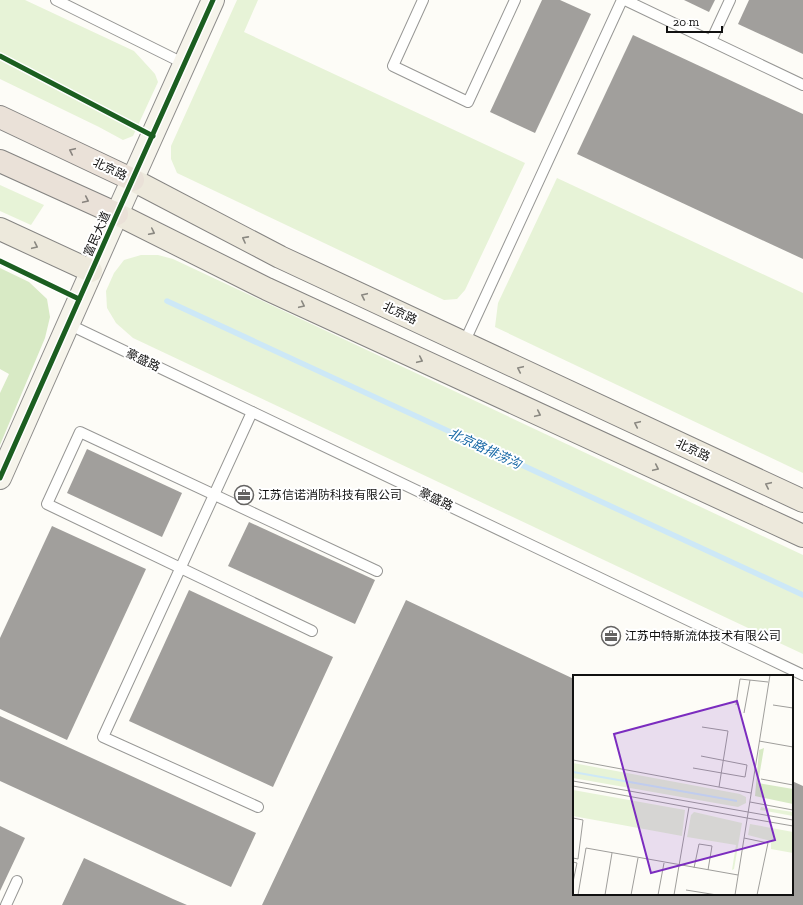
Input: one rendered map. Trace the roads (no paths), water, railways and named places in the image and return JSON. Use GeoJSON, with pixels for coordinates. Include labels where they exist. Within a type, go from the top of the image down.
{"type":"FeatureCollection","features":[{"type":"Feature","properties":{"kind":"highway","name":"北京路"},"geometry":{"type":"LineString","coordinates":[[0,117],[133,180]]}},
{"type":"Feature","properties":{"kind":"highway"},"geometry":{"type":"LineString","coordinates":[[0,161],[117,214]]}},
{"type":"Feature","properties":{"kind":"main road","name":"北京路"},"geometry":{"type":"LineString","coordinates":[[133,180],[280,257],[803,501]]}},
{"type":"Feature","properties":{"kind":"main road"},"geometry":{"type":"LineString","coordinates":[[117,214],[267,289],[803,536]]}},
{"type":"Feature","properties":{"kind":"main road"},"geometry":{"type":"LineString","coordinates":[[0,230],[91,271]]}},
{"type":"Feature","properties":{"kind":"street","name":"富民大道"},"geometry":{"type":"LineString","coordinates":[[0,478],[213,0]]}},
{"type":"Feature","properties":{"kind":"lane"},"geometry":{"type":"LineString","coordinates":[[56,0],[185,64]]}},
{"type":"Feature","properties":{"kind":"lane"},"geometry":{"type":"LineString","coordinates":[[423,0],[393,66],[468,102],[515,0]]}},
{"type":"Feature","properties":{"kind":"lane"},"geometry":{"type":"LineString","coordinates":[[464,343],[622,0]]}},
{"type":"Feature","properties":{"kind":"lane"},"geometry":{"type":"LineString","coordinates":[[625,0],[803,85]]}},
{"type":"Feature","properties":{"kind":"lane"},"geometry":{"type":"LineString","coordinates":[[711,41],[730,0]]}},
{"type":"Feature","properties":{"kind":"lane","name":"豪盛路"},"geometry":{"type":"LineString","coordinates":[[68,324],[803,675]]}},
{"type":"Feature","properties":{"kind":"lane"},"geometry":{"type":"LineString","coordinates":[[252,412],[104,737],[258,807]]}},
{"type":"Feature","properties":{"kind":"lane"},"geometry":{"type":"LineString","coordinates":[[312,631],[47,504],[80,432],[377,571]]}},
{"type":"Feature","properties":{"kind":"lane"},"geometry":{"type":"LineString","coordinates":[[6,905],[17,882]]}},
{"type":"Feature","properties":{"kind":"waterway","name":"北京路排涝沟"},"geometry":{"type":"LineString","coordinates":[[167,301],[803,595]]}},
{"type":"Feature","properties":{"kind":"place","name":"江苏信诺消防科技有限公司"},"geometry":{"type":"Point","coordinates":[244,495]}},
{"type":"Feature","properties":{"kind":"place","name":"江苏中特斯流体技术有限公司"},"geometry":{"type":"Point","coordinates":[611,636]}}]}
